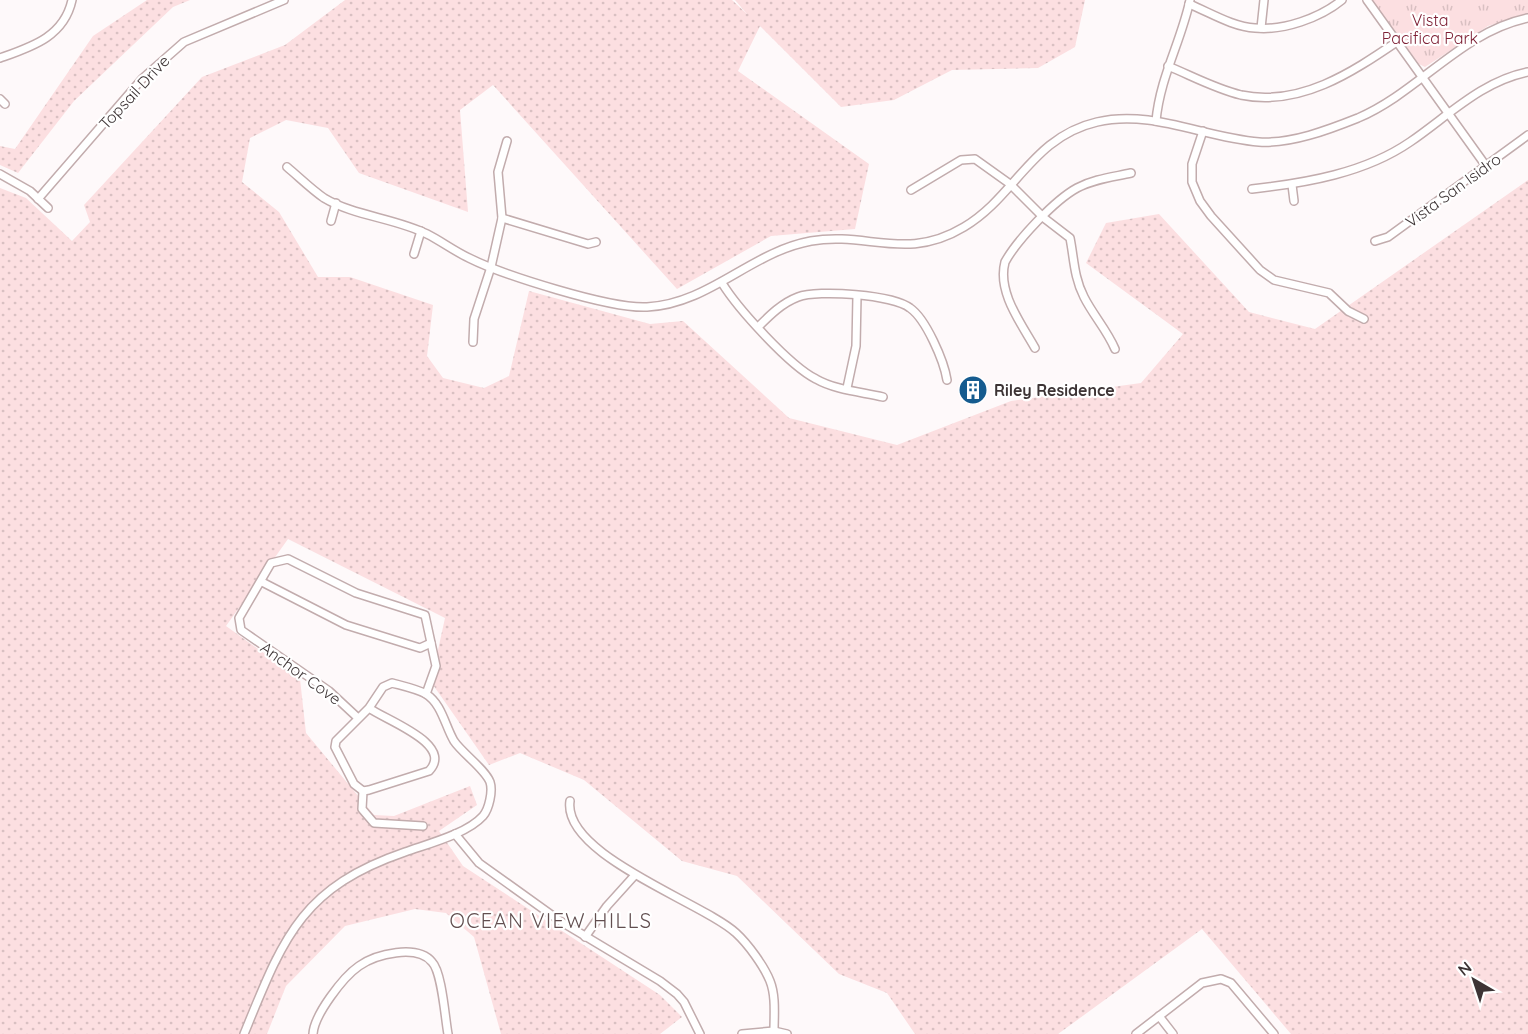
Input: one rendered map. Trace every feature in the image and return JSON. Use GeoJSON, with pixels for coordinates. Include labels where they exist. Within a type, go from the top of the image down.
{"type":"FeatureCollection","features":[{"type":"Feature","properties":{"kind":"street"},"geometry":{"type":"LineString","coordinates":[[0,58],[36,45],[54,33],[64,20],[72,0]]}},
{"type":"Feature","properties":{"kind":"street","name":"Topsail Drive"},"geometry":{"type":"LineString","coordinates":[[38,199],[142,79],[183,42],[285,0]]}},
{"type":"Feature","properties":{"kind":"street"},"geometry":{"type":"LineString","coordinates":[[1261,28],[1264,0]]}},
{"type":"Feature","properties":{"kind":"street"},"geometry":{"type":"LineString","coordinates":[[1156,121],[1158,100],[1168,66],[1184,29],[1189,2],[1235,23],[1274,28],[1317,15],[1342,0]]}},
{"type":"Feature","properties":{"kind":"street"},"geometry":{"type":"LineString","coordinates":[[1367,0],[1486,165]]}},
{"type":"Feature","properties":{"kind":"street"},"geometry":{"type":"LineString","coordinates":[[287,167],[320,195],[336,203],[421,231],[470,259],[602,300],[646,307],[683,299],[722,284],[773,253],[812,241],[832,238],[890,246],[930,242],[964,228],[987,209],[1043,150],[1078,128],[1111,120],[1156,121],[1256,142],[1290,141],[1366,114],[1384,105],[1470,43],[1497,27],[1528,18]]}},
{"type":"Feature","properties":{"kind":"street"},"geometry":{"type":"LineString","coordinates":[[1168,66],[1226,91],[1264,98],[1282,97],[1341,77],[1398,41]]}},
{"type":"Feature","properties":{"kind":"street"},"geometry":{"type":"LineString","coordinates":[[1252,189],[1293,185],[1376,160],[1410,142],[1495,82],[1528,72]]}},
{"type":"Feature","properties":{"kind":"street"},"geometry":{"type":"LineString","coordinates":[[1203,130],[1191,164],[1192,182],[1200,201],[1211,216],[1260,270],[1274,279],[1329,293],[1348,311],[1364,319]]}},
{"type":"Feature","properties":{"kind":"street","name":"Vista San Isidro"},"geometry":{"type":"LineString","coordinates":[[1375,241],[1388,237],[1528,135]]}},
{"type":"Feature","properties":{"kind":"street"},"geometry":{"type":"LineString","coordinates":[[473,342],[474,319],[491,267],[502,218],[498,172],[507,141]]}},
{"type":"Feature","properties":{"kind":"street"},"geometry":{"type":"LineString","coordinates":[[911,190],[961,160],[975,159],[1010,184],[1044,218],[1070,238],[1081,290],[1108,332],[1115,349]]}},
{"type":"Feature","properties":{"kind":"street"},"geometry":{"type":"LineString","coordinates":[[1035,348],[1008,299],[1002,271],[1009,254],[1076,188],[1094,181],[1131,173]]}},
{"type":"Feature","properties":{"kind":"street"},"geometry":{"type":"LineString","coordinates":[[0,174],[48,208]]}},
{"type":"Feature","properties":{"kind":"street"},"geometry":{"type":"LineString","coordinates":[[1293,185],[1294,201]]}},
{"type":"Feature","properties":{"kind":"street"},"geometry":{"type":"LineString","coordinates":[[331,221],[336,203]]}},
{"type":"Feature","properties":{"kind":"street"},"geometry":{"type":"LineString","coordinates":[[502,218],[588,244],[596,242]]}},
{"type":"Feature","properties":{"kind":"street"},"geometry":{"type":"LineString","coordinates":[[414,254],[421,231]]}},
{"type":"Feature","properties":{"kind":"street"},"geometry":{"type":"LineString","coordinates":[[722,284],[739,309],[804,372],[818,381],[883,398]]}},
{"type":"Feature","properties":{"kind":"street"},"geometry":{"type":"LineString","coordinates":[[758,327],[777,308],[798,296],[822,293],[902,302],[918,315],[945,367],[947,380]]}},
{"type":"Feature","properties":{"kind":"street"},"geometry":{"type":"LineString","coordinates":[[847,388],[856,346],[857,296]]}},
{"type":"Feature","properties":{"kind":"street"},"geometry":{"type":"LineString","coordinates":[[426,694],[436,666],[425,615],[356,593],[288,559],[271,563],[262,582],[346,625],[420,648],[431,643]]}},
{"type":"Feature","properties":{"kind":"street","name":"Anchor Cove"},"geometry":{"type":"LineString","coordinates":[[262,582],[239,618],[242,630],[329,691],[358,718]]}},
{"type":"Feature","properties":{"kind":"street"},"geometry":{"type":"LineString","coordinates":[[244,1034],[278,952],[292,930],[318,900],[339,883],[374,863],[455,834],[483,816],[491,795],[489,780],[454,741],[437,705],[426,694],[392,683],[383,687],[369,708],[340,736],[335,747],[354,784],[363,791]]}},
{"type":"Feature","properties":{"kind":"street"},"geometry":{"type":"LineString","coordinates":[[363,791],[429,771],[434,763],[434,756],[424,739],[369,708]]}},
{"type":"Feature","properties":{"kind":"street"},"geometry":{"type":"LineString","coordinates":[[363,791],[362,809],[374,823],[423,826]]}},
{"type":"Feature","properties":{"kind":"street"},"geometry":{"type":"LineString","coordinates":[[570,801],[569,810],[578,832],[635,875],[737,934],[771,983],[774,1031]]}},
{"type":"Feature","properties":{"kind":"street"},"geometry":{"type":"LineString","coordinates":[[455,834],[479,863],[585,937],[660,981],[677,994],[684,1002],[700,1034]]}},
{"type":"Feature","properties":{"kind":"street"},"geometry":{"type":"LineString","coordinates":[[585,937],[607,906],[635,875]]}},
{"type":"Feature","properties":{"kind":"street"},"geometry":{"type":"LineString","coordinates":[[313,1034],[318,1015],[359,966],[369,961],[415,952],[427,956],[437,968],[446,1034]]}},
{"type":"Feature","properties":{"kind":"street"},"geometry":{"type":"LineString","coordinates":[[1136,1034],[1202,983],[1221,979],[1231,983],[1274,1034]]}},
{"type":"Feature","properties":{"kind":"street"},"geometry":{"type":"LineString","coordinates":[[1159,1016],[1173,1034]]}},
{"type":"Feature","properties":{"kind":"street"},"geometry":{"type":"LineString","coordinates":[[742,1034],[774,1031],[787,1034]]}},
{"type":"Feature","properties":{"kind":"green space"},"geometry":{"type":"Polygon","coordinates":[[[147,0],[190,0],[173,7],[74,101],[18,173],[0,165],[0,146],[15,149],[93,36],[147,0]]]}},
{"type":"Feature","properties":{"kind":"green space"},"geometry":{"type":"Polygon","coordinates":[[[345,0],[732,0],[747,14],[735,0],[1085,0],[1075,47],[1038,68],[952,70],[894,100],[841,107],[760,26],[738,71],[869,164],[855,229],[771,236],[677,289],[493,85],[460,110],[468,212],[359,173],[328,128],[286,120],[250,138],[242,182],[279,212],[318,277],[350,277],[433,305],[427,356],[443,378],[484,388],[509,376],[529,291],[650,324],[683,321],[789,418],[897,445],[1011,401],[1141,383],[1183,334],[1086,263],[1106,223],[1159,214],[1249,312],[1315,329],[1528,180],[1528,1034],[1291,1034],[1202,929],[1058,1034],[915,1034],[887,993],[839,974],[737,876],[682,861],[584,780],[520,753],[489,765],[431,682],[445,618],[288,539],[226,626],[300,679],[306,733],[374,815],[394,816],[470,786],[477,805],[439,831],[463,866],[660,995],[682,1017],[660,1034],[501,1034],[474,937],[446,913],[415,909],[345,926],[286,986],[267,1034],[0,1034],[0,188],[26,198],[72,241],[90,222],[84,205],[202,77],[285,45],[345,0]]]}},
{"type":"Feature","properties":{"kind":"green space","name":"Vista Pacifica Park"},"geometry":{"type":"Polygon","coordinates":[[[1372,0],[1528,0],[1528,13],[1488,26],[1425,67],[1419,64],[1372,0]]]}},
{"type":"Feature","properties":{"kind":"green space"},"geometry":{"type":"Polygon","coordinates":[[[1449,19],[1455,32],[1432,43],[1426,29],[1449,19]]]}},
{"type":"Feature","properties":{"kind":"place","name":"Riley Residence"},"geometry":{"type":"Point","coordinates":[973,390]}},
{"type":"Feature","properties":{"kind":"district","name":"OCEAN VIEW HILLS"},"geometry":{"type":"Point","coordinates":[551,921]}}]}
